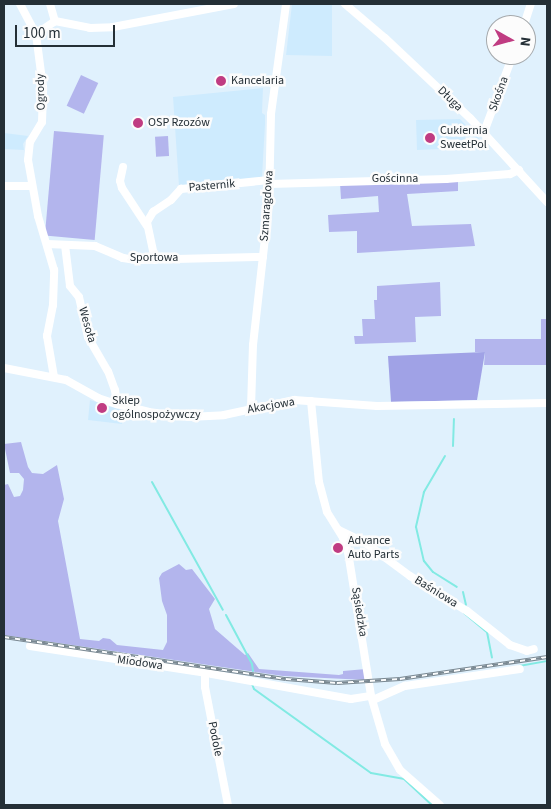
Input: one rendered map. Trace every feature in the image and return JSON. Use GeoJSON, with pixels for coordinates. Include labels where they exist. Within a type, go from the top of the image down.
{"type":"FeatureCollection","features":[{"type":"Feature","properties":{"kind":"street"},"geometry":{"type":"LineString","coordinates":[[20,4],[36,34],[55,21],[90,28],[113,27],[234,4]]}},
{"type":"Feature","properties":{"kind":"street"},"geometry":{"type":"LineString","coordinates":[[50,4],[55,21]]}},
{"type":"Feature","properties":{"kind":"street","name":"Szmaragdowa"},"geometry":{"type":"LineString","coordinates":[[252,408],[253,345],[270,182],[271,114],[286,4]]}},
{"type":"Feature","properties":{"kind":"street","name":"Długa"},"geometry":{"type":"LineString","coordinates":[[345,4],[385,38],[484,132],[547,202]]}},
{"type":"Feature","properties":{"kind":"street","name":"Ogrody"},"geometry":{"type":"LineString","coordinates":[[36,34],[43,88],[42,122],[28,150],[32,186],[55,284],[47,336],[54,377]]}},
{"type":"Feature","properties":{"kind":"street","name":"Skośna"},"geometry":{"type":"LineString","coordinates":[[484,132],[509,65]]}},
{"type":"Feature","properties":{"kind":"street"},"geometry":{"type":"LineString","coordinates":[[123,167],[120,181],[122,188],[147,226],[155,260]]}},
{"type":"Feature","properties":{"kind":"street","name":"Gościnna"},"geometry":{"type":"LineString","coordinates":[[270,182],[446,179],[510,174],[519,170]]}},
{"type":"Feature","properties":{"kind":"street","name":"Pasternik"},"geometry":{"type":"LineString","coordinates":[[147,226],[151,214],[171,200],[181,189],[270,182]]}},
{"type":"Feature","properties":{"kind":"street"},"geometry":{"type":"LineString","coordinates":[[4,186],[32,186]]}},
{"type":"Feature","properties":{"kind":"street","name":"Sportowa"},"geometry":{"type":"LineString","coordinates":[[47,244],[95,246],[123,258],[155,260],[219,256],[263,257]]}},
{"type":"Feature","properties":{"kind":"street","name":"Wesoła"},"geometry":{"type":"LineString","coordinates":[[64,245],[70,286],[79,297],[88,337],[108,371],[115,390],[117,404]]}},
{"type":"Feature","properties":{"kind":"street","name":"Akacjowa"},"geometry":{"type":"LineString","coordinates":[[4,368],[54,377],[75,384],[98,398],[148,412],[200,417],[224,415],[294,400],[377,406],[547,403]]}},
{"type":"Feature","properties":{"kind":"street","name":"Sąsiedzka"},"geometry":{"type":"LineString","coordinates":[[312,401],[316,458],[322,498],[327,512],[339,530],[351,568],[372,698],[385,744],[400,770],[440,805]]}},
{"type":"Feature","properties":{"kind":"street","name":"Baśniowa"},"geometry":{"type":"LineString","coordinates":[[339,530],[364,542],[410,576],[467,611],[510,645],[520,649],[534,650]]}},
{"type":"Feature","properties":{"kind":"street","name":"Miodowa"},"geometry":{"type":"LineString","coordinates":[[30,646],[252,680],[352,699],[372,698],[405,686],[520,669]]}},
{"type":"Feature","properties":{"kind":"street","name":"Podole"},"geometry":{"type":"LineString","coordinates":[[205,673],[205,687],[228,805]]}},
{"type":"Feature","properties":{"kind":"shaded area"},"geometry":{"type":"Polygon","coordinates":[[[292,4],[332,4],[332,56],[286,55],[292,4]]]}},
{"type":"Feature","properties":{"kind":"shaded area"},"geometry":{"type":"Polygon","coordinates":[[[81,75],[98,83],[84,114],[67,106],[81,75]]]}},
{"type":"Feature","properties":{"kind":"shaded area"},"geometry":{"type":"Polygon","coordinates":[[[263,88],[262,113],[265,115],[265,124],[262,177],[179,186],[173,97],[263,88]]]}},
{"type":"Feature","properties":{"kind":"shaded area"},"geometry":{"type":"Polygon","coordinates":[[[460,119],[487,147],[417,150],[416,120],[460,119]]]}},
{"type":"Feature","properties":{"kind":"shaded area"},"geometry":{"type":"Polygon","coordinates":[[[54,131],[104,135],[95,240],[45,236],[54,131]]]}},
{"type":"Feature","properties":{"kind":"shaded area"},"geometry":{"type":"Polygon","coordinates":[[[4,133],[28,136],[23,144],[24,150],[4,149],[4,133]]]}},
{"type":"Feature","properties":{"kind":"shaded area"},"geometry":{"type":"Polygon","coordinates":[[[168,136],[169,156],[156,157],[155,137],[168,136]]]}},
{"type":"Feature","properties":{"kind":"shaded area"},"geometry":{"type":"Polygon","coordinates":[[[458,180],[458,191],[407,194],[412,226],[471,224],[475,246],[357,253],[357,231],[329,232],[328,215],[379,212],[378,196],[341,199],[340,183],[458,180]]]}},
{"type":"Feature","properties":{"kind":"shaded area"},"geometry":{"type":"Polygon","coordinates":[[[440,282],[441,316],[415,317],[416,342],[355,344],[354,336],[363,336],[362,319],[375,319],[374,300],[377,300],[377,286],[440,282]]]}},
{"type":"Feature","properties":{"kind":"shaded area"},"geometry":{"type":"Polygon","coordinates":[[[541,319],[547,319],[547,365],[484,365],[485,352],[475,352],[475,339],[541,339],[541,319]]]}},
{"type":"Feature","properties":{"kind":"shaded area"},"geometry":{"type":"Polygon","coordinates":[[[485,352],[477,400],[391,402],[388,356],[485,352]]]}},
{"type":"Feature","properties":{"kind":"shaded area"},"geometry":{"type":"Polygon","coordinates":[[[90,400],[124,411],[122,424],[88,420],[90,400]]]}},
{"type":"Feature","properties":{"kind":"shaded area"},"geometry":{"type":"Polygon","coordinates":[[[21,442],[28,467],[32,473],[43,474],[57,465],[64,499],[58,521],[80,639],[99,641],[103,638],[110,639],[117,645],[163,650],[167,642],[167,615],[162,601],[159,578],[162,573],[179,564],[186,570],[192,569],[215,599],[209,609],[215,629],[245,655],[248,653],[259,669],[339,675],[343,674],[343,671],[366,669],[366,680],[283,676],[4,635],[4,485],[8,484],[14,497],[20,496],[23,490],[24,479],[19,473],[10,473],[4,444],[21,442]]]}},
{"type":"Feature","properties":{"kind":"waterway"},"geometry":{"type":"LineString","coordinates":[[453,446],[454,419]]}},
{"type":"Feature","properties":{"kind":"waterway"},"geometry":{"type":"LineString","coordinates":[[445,456],[424,492],[416,527],[424,561],[433,572],[457,587]]}},
{"type":"Feature","properties":{"kind":"waterway"},"geometry":{"type":"LineString","coordinates":[[152,482],[223,610]]}},
{"type":"Feature","properties":{"kind":"waterway"},"geometry":{"type":"LineString","coordinates":[[463,592],[466,605]]}},
{"type":"Feature","properties":{"kind":"waterway"},"geometry":{"type":"LineString","coordinates":[[464,613],[487,632],[492,658]]}},
{"type":"Feature","properties":{"kind":"waterway"},"geometry":{"type":"LineString","coordinates":[[226,615],[252,664],[253,671]]}},
{"type":"Feature","properties":{"kind":"waterway"},"geometry":{"type":"LineString","coordinates":[[519,666],[547,661]]}},
{"type":"Feature","properties":{"kind":"waterway"},"geometry":{"type":"LineString","coordinates":[[252,684],[254,689],[371,773],[404,779],[432,805]]}},
{"type":"Feature","properties":{"kind":"railway"},"geometry":{"type":"LineString","coordinates":[[4,637],[286,679],[337,683],[400,679],[547,657]]}},
{"type":"Feature","properties":{"kind":"place","name":"Kancelaria"},"geometry":{"type":"Point","coordinates":[221,81]}},
{"type":"Feature","properties":{"kind":"place","name":"OSP Rzozów"},"geometry":{"type":"Point","coordinates":[138,123]}},
{"type":"Feature","properties":{"kind":"place","name":"Cukiernia SweetPol"},"geometry":{"type":"Point","coordinates":[430,138]}},
{"type":"Feature","properties":{"kind":"place","name":"Sklep ogólnospożywczy"},"geometry":{"type":"Point","coordinates":[102,408]}},
{"type":"Feature","properties":{"kind":"place","name":"Advance Auto Parts"},"geometry":{"type":"Point","coordinates":[338,548]}}]}
